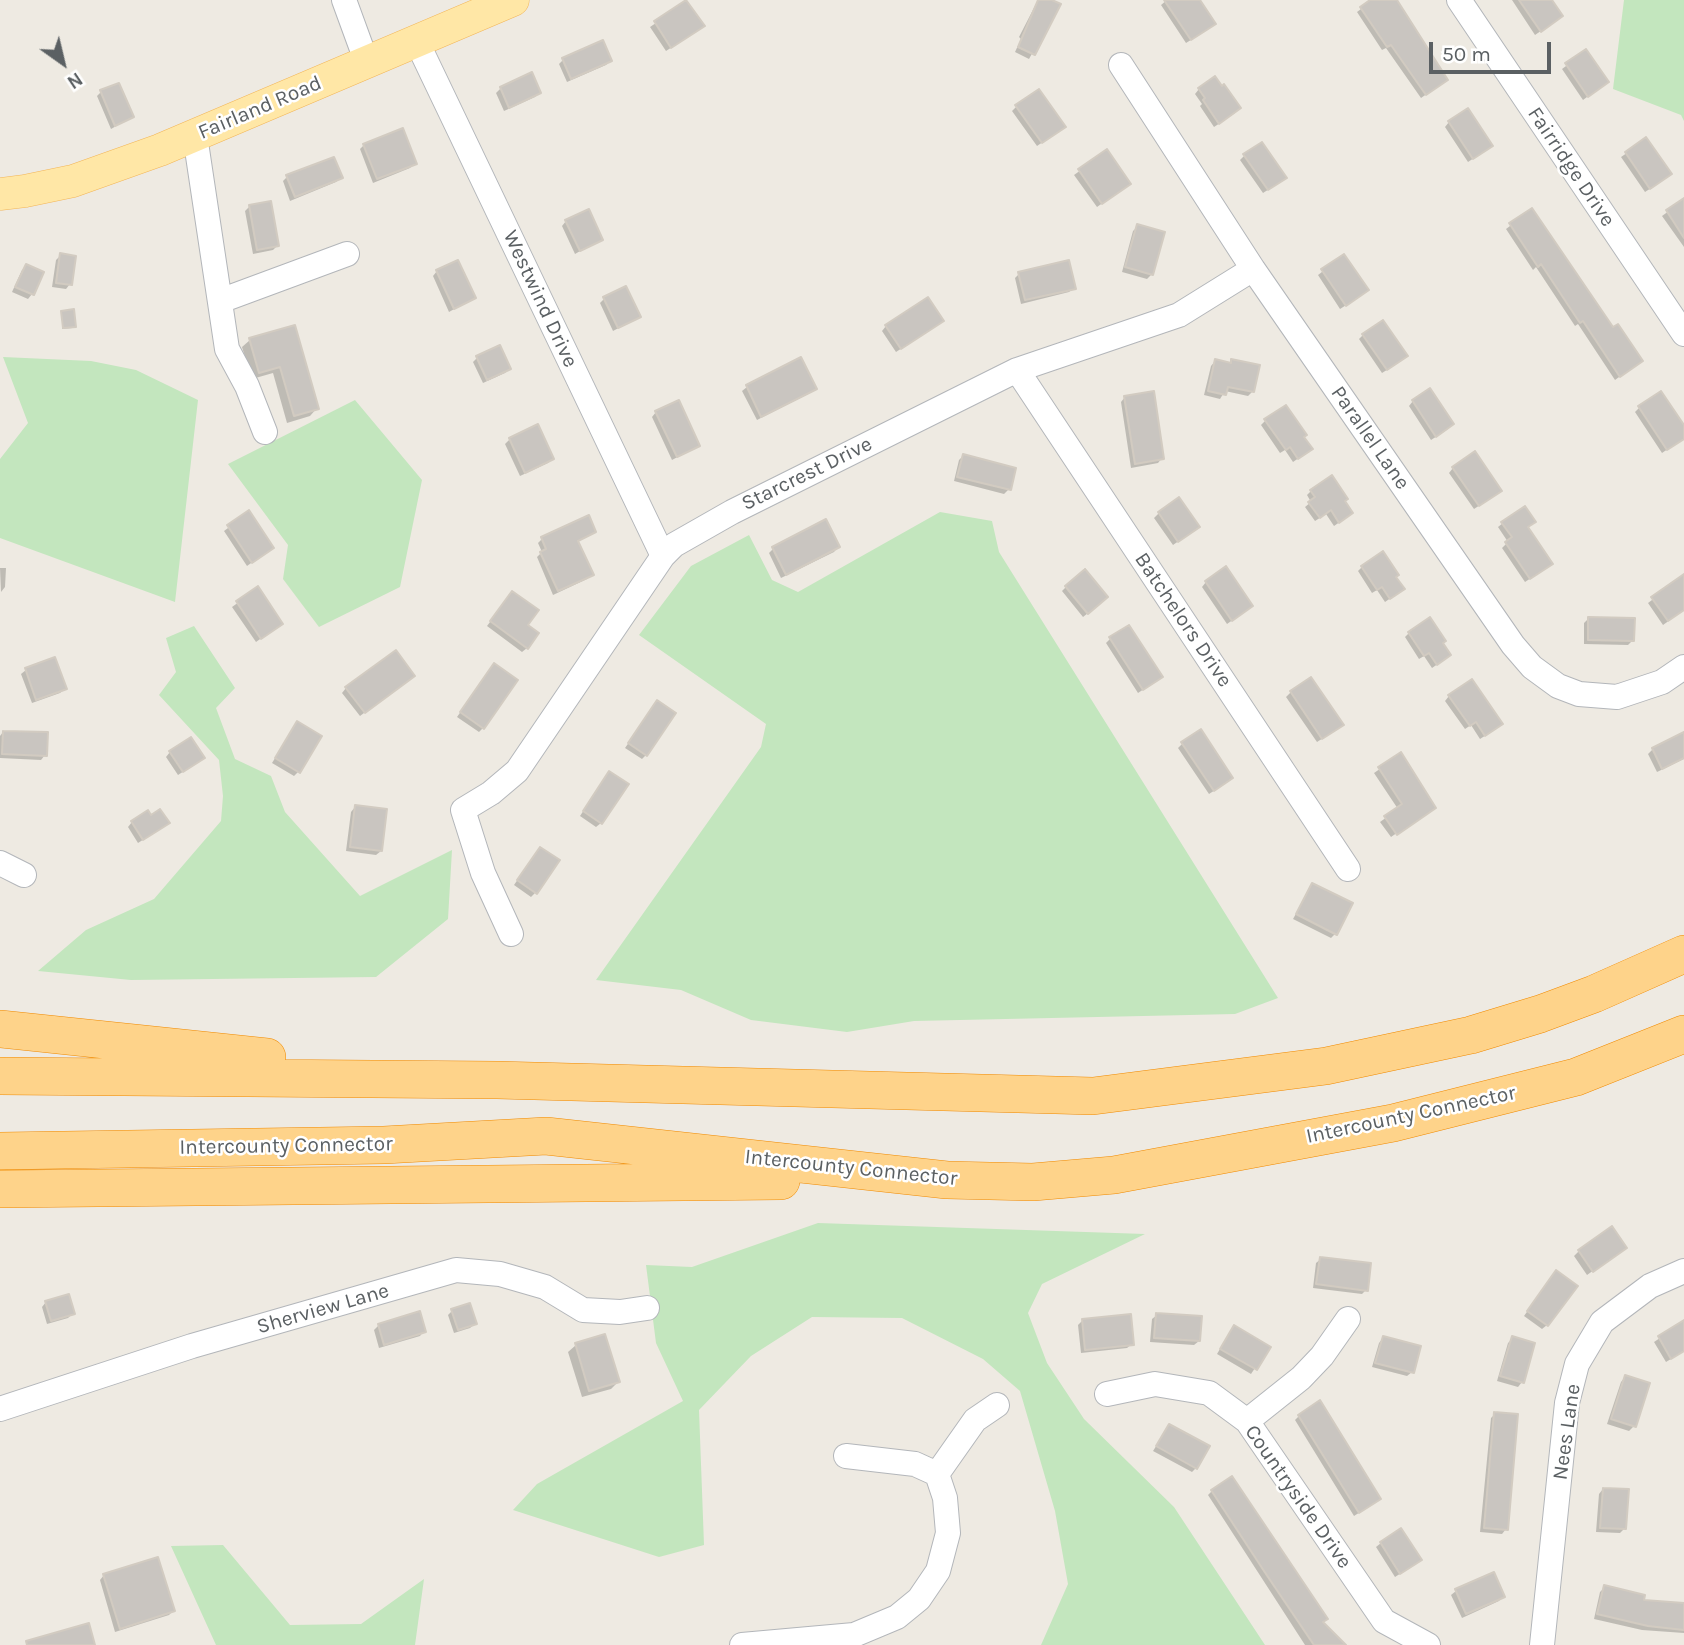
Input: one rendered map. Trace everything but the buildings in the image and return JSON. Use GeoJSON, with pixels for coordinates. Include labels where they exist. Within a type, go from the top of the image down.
{"type":"FeatureCollection","features":[{"type":"Feature","properties":{"kind":"highway"},"geometry":{"type":"LineString","coordinates":[[0,1076],[498,1080],[1093,1096],[1326,1066],[1471,1035],[1594,994],[1684,954]]}},
{"type":"Feature","properties":{"kind":"highway"},"geometry":{"type":"LineString","coordinates":[[0,1029],[498,1080]]}},
{"type":"Feature","properties":{"kind":"highway","name":"Intercounty Connector"},"geometry":{"type":"LineString","coordinates":[[0,1151],[384,1145],[546,1136],[947,1180],[1033,1182],[1114,1175],[1393,1123],[1576,1077],[1684,1034]]}},
{"type":"Feature","properties":{"kind":"highway"},"geometry":{"type":"LineString","coordinates":[[0,1189],[947,1180]]}},
{"type":"Feature","properties":{"kind":"main road","name":"Fairland Road"},"geometry":{"type":"LineString","coordinates":[[0,194],[73,181],[195,136],[504,2]]}},
{"type":"Feature","properties":{"kind":"street"},"geometry":{"type":"LineString","coordinates":[[344,0],[367,63]]}},
{"type":"Feature","properties":{"kind":"street","name":"Fairridge Drive"},"geometry":{"type":"LineString","coordinates":[[1459,0],[1684,334]]}},
{"type":"Feature","properties":{"kind":"street","name":"Westwind Drive"},"geometry":{"type":"LineString","coordinates":[[417,42],[663,556]]}},
{"type":"Feature","properties":{"kind":"street","name":"Parallel Lane"},"geometry":{"type":"LineString","coordinates":[[1121,65],[1253,269],[1513,645],[1532,667],[1558,686],[1579,694],[1617,697],[1662,682],[1684,667]]}},
{"type":"Feature","properties":{"kind":"street"},"geometry":{"type":"LineString","coordinates":[[195,136],[227,349],[247,386],[265,432]]}},
{"type":"Feature","properties":{"kind":"street"},"geometry":{"type":"LineString","coordinates":[[220,301],[347,254]]}},
{"type":"Feature","properties":{"kind":"street","name":"Starcrest Drive"},"geometry":{"type":"LineString","coordinates":[[511,934],[482,873],[463,810],[491,793],[517,771],[663,556],[674,545],[732,512],[1017,370],[1179,315],[1253,269]]}},
{"type":"Feature","properties":{"kind":"street","name":"Batchelors Drive"},"geometry":{"type":"LineString","coordinates":[[1017,370],[1348,869]]}},
{"type":"Feature","properties":{"kind":"street"},"geometry":{"type":"LineString","coordinates":[[0,863],[24,874]]}},
{"type":"Feature","properties":{"kind":"street","name":"Sherview Lane"},"geometry":{"type":"LineString","coordinates":[[0,1409],[192,1346],[456,1270],[500,1274],[545,1287],[583,1310],[620,1312],[647,1308]]}},
{"type":"Feature","properties":{"kind":"street","name":"Nees Lane"},"geometry":{"type":"LineString","coordinates":[[1542,1645],[1567,1403],[1577,1364],[1602,1322],[1650,1286],[1684,1271]]}},
{"type":"Feature","properties":{"kind":"street"},"geometry":{"type":"LineString","coordinates":[[1247,1421],[1301,1378],[1322,1356],[1348,1319]]}},
{"type":"Feature","properties":{"kind":"street","name":"Countryside Drive"},"geometry":{"type":"LineString","coordinates":[[1107,1394],[1155,1384],[1209,1393],[1247,1421],[1384,1620],[1428,1645]]}},
{"type":"Feature","properties":{"kind":"street"},"geometry":{"type":"LineString","coordinates":[[937,1474],[975,1420],[997,1405]]}},
{"type":"Feature","properties":{"kind":"street"},"geometry":{"type":"LineString","coordinates":[[742,1645],[853,1635],[897,1617],[919,1599],[938,1571],[948,1533],[945,1498],[937,1474],[915,1464],[846,1456]]}},
{"type":"Feature","properties":{"kind":"green space"},"geometry":{"type":"Polygon","coordinates":[[[1624,0],[1684,0],[1684,121],[1681,115],[1613,89],[1624,0]]]}},
{"type":"Feature","properties":{"kind":"green space"},"geometry":{"type":"Polygon","coordinates":[[[3,357],[91,361],[136,370],[198,400],[175,602],[0,538],[0,459],[28,423],[3,357]]]}},
{"type":"Feature","properties":{"kind":"green space"},"geometry":{"type":"Polygon","coordinates":[[[355,400],[422,480],[400,587],[319,627],[283,579],[288,545],[228,464],[355,400]]]}},
{"type":"Feature","properties":{"kind":"green space"},"geometry":{"type":"Polygon","coordinates":[[[940,512],[992,521],[999,552],[1278,998],[1235,1014],[914,1021],[847,1032],[751,1020],[681,990],[596,980],[761,747],[766,724],[639,635],[691,566],[749,535],[772,580],[798,592],[940,512]]]}},
{"type":"Feature","properties":{"kind":"green space"},"geometry":{"type":"Polygon","coordinates":[[[194,626],[235,688],[216,708],[235,759],[271,776],[285,812],[360,896],[452,850],[448,919],[376,977],[131,980],[38,971],[86,930],[154,899],[221,821],[223,796],[219,760],[159,695],[176,672],[166,638],[194,626]]]}},
{"type":"Feature","properties":{"kind":"green space"},"geometry":{"type":"Polygon","coordinates":[[[818,1223],[1145,1234],[1042,1284],[1028,1313],[1047,1363],[1084,1419],[1174,1507],[1265,1645],[1041,1645],[1068,1584],[1055,1511],[1020,1391],[983,1359],[902,1318],[812,1317],[751,1356],[699,1410],[704,1545],[659,1557],[513,1510],[537,1484],[683,1401],[656,1343],[646,1265],[692,1267],[818,1223]]]}},
{"type":"Feature","properties":{"kind":"green space"},"geometry":{"type":"Polygon","coordinates":[[[223,1545],[290,1625],[361,1624],[424,1579],[415,1645],[216,1645],[171,1546],[223,1545]]]}}]}
